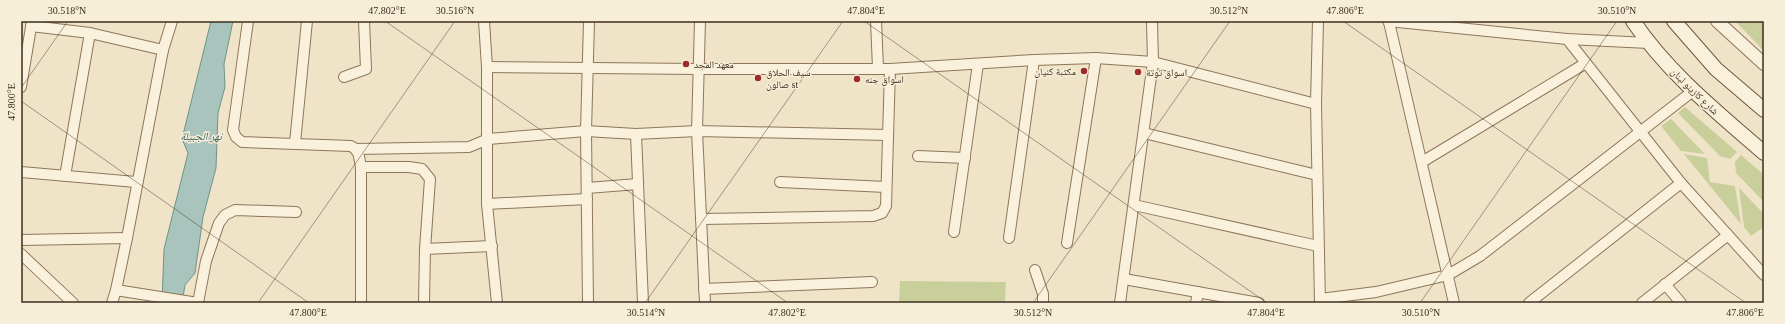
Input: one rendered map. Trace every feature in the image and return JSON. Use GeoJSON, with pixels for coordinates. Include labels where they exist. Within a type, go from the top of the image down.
{"type":"FeatureCollection","features":[{"type":"Feature","properties":{"kind":"main road","name":"شارع كازينو لبنان"},"geometry":{"type":"LineString","coordinates":[[1633,21],[1649,43],[1693,91],[1764,153]]}},
{"type":"Feature","properties":{"kind":"main road"},"geometry":{"type":"LineString","coordinates":[[1674,21],[1716,69],[1764,110]]}},
{"type":"Feature","properties":{"kind":"street"},"geometry":{"type":"LineString","coordinates":[[112,303],[127,238],[136,182],[163,50],[172,21]]}},
{"type":"Feature","properties":{"kind":"street"},"geometry":{"type":"LineString","coordinates":[[248,21],[233,130],[236,137],[242,142],[351,146],[359,153],[361,167],[361,303]]}},
{"type":"Feature","properties":{"kind":"street"},"geometry":{"type":"LineString","coordinates":[[295,144],[307,21]]}},
{"type":"Feature","properties":{"kind":"street"},"geometry":{"type":"LineString","coordinates":[[344,77],[366,69],[364,21]]}},
{"type":"Feature","properties":{"kind":"street"},"geometry":{"type":"LineString","coordinates":[[484,21],[487,67],[487,204],[497,303]]}},
{"type":"Feature","properties":{"kind":"street"},"geometry":{"type":"LineString","coordinates":[[588,303],[586,131],[589,21]]}},
{"type":"Feature","properties":{"kind":"street"},"geometry":{"type":"LineString","coordinates":[[700,21],[697,131],[705,303]]}},
{"type":"Feature","properties":{"kind":"street"},"geometry":{"type":"LineString","coordinates":[[876,21],[878,68]]}},
{"type":"Feature","properties":{"kind":"street"},"geometry":{"type":"LineString","coordinates":[[1120,303],[1153,62],[1152,21]]}},
{"type":"Feature","properties":{"kind":"street"},"geometry":{"type":"LineString","coordinates":[[1318,21],[1316,104],[1320,301],[1376,292],[1448,275],[1480,256],[1693,91]]}},
{"type":"Feature","properties":{"kind":"street"},"geometry":{"type":"LineString","coordinates":[[1454,303],[1388,21],[1567,39],[1649,43]]}},
{"type":"Feature","properties":{"kind":"street"},"geometry":{"type":"LineString","coordinates":[[1717,21],[1764,64]]}},
{"type":"Feature","properties":{"kind":"street"},"geometry":{"type":"LineString","coordinates":[[21,87],[28,29],[90,33],[163,50]]}},
{"type":"Feature","properties":{"kind":"street"},"geometry":{"type":"LineString","coordinates":[[65,176],[90,33]]}},
{"type":"Feature","properties":{"kind":"street"},"geometry":{"type":"LineString","coordinates":[[1567,39],[1682,183],[1764,275]]}},
{"type":"Feature","properties":{"kind":"street"},"geometry":{"type":"LineString","coordinates":[[487,67],[890,69],[1034,60],[1096,58],[1153,62],[1316,104]]}},
{"type":"Feature","properties":{"kind":"street"},"geometry":{"type":"LineString","coordinates":[[1067,243],[1096,58]]}},
{"type":"Feature","properties":{"kind":"street"},"geometry":{"type":"LineString","coordinates":[[1009,238],[1034,60]]}},
{"type":"Feature","properties":{"kind":"street"},"geometry":{"type":"LineString","coordinates":[[1422,162],[1586,63]]}},
{"type":"Feature","properties":{"kind":"street"},"geometry":{"type":"LineString","coordinates":[[954,232],[978,64]]}},
{"type":"Feature","properties":{"kind":"street"},"geometry":{"type":"LineString","coordinates":[[701,219],[873,216],[882,213],[886,206],[890,69]]}},
{"type":"Feature","properties":{"kind":"street"},"geometry":{"type":"LineString","coordinates":[[356,149],[469,147],[488,138],[586,131],[636,134],[697,131],[888,135]]}},
{"type":"Feature","properties":{"kind":"street"},"geometry":{"type":"LineString","coordinates":[[1144,133],[1317,175]]}},
{"type":"Feature","properties":{"kind":"street"},"geometry":{"type":"LineString","coordinates":[[636,134],[643,303]]}},
{"type":"Feature","properties":{"kind":"street"},"geometry":{"type":"LineString","coordinates":[[918,156],[965,158]]}},
{"type":"Feature","properties":{"kind":"street"},"geometry":{"type":"LineString","coordinates":[[361,167],[409,167],[422,169],[430,179],[425,249],[424,303]]}},
{"type":"Feature","properties":{"kind":"street"},"geometry":{"type":"LineString","coordinates":[[21,172],[136,182]]}},
{"type":"Feature","properties":{"kind":"street"},"geometry":{"type":"LineString","coordinates":[[780,182],[886,187]]}},
{"type":"Feature","properties":{"kind":"street"},"geometry":{"type":"LineString","coordinates":[[1529,303],[1682,183]]}},
{"type":"Feature","properties":{"kind":"street"},"geometry":{"type":"LineString","coordinates":[[586,188],[638,184]]}},
{"type":"Feature","properties":{"kind":"street"},"geometry":{"type":"LineString","coordinates":[[487,204],[587,199]]}},
{"type":"Feature","properties":{"kind":"street"},"geometry":{"type":"LineString","coordinates":[[1134,205],[1318,246]]}},
{"type":"Feature","properties":{"kind":"street"},"geometry":{"type":"LineString","coordinates":[[116,290],[198,303],[210,249],[219,223],[225,215],[236,210],[296,212]]}},
{"type":"Feature","properties":{"kind":"street"},"geometry":{"type":"LineString","coordinates":[[1642,303],[1728,235]]}},
{"type":"Feature","properties":{"kind":"street"},"geometry":{"type":"LineString","coordinates":[[21,240],[127,238]]}},
{"type":"Feature","properties":{"kind":"street"},"geometry":{"type":"LineString","coordinates":[[425,249],[492,246]]}},
{"type":"Feature","properties":{"kind":"street"},"geometry":{"type":"LineString","coordinates":[[21,254],[73,303]]}},
{"type":"Feature","properties":{"kind":"street"},"geometry":{"type":"LineString","coordinates":[[1035,270],[1042,289],[1043,303]]}},
{"type":"Feature","properties":{"kind":"street"},"geometry":{"type":"LineString","coordinates":[[1124,279],[1259,303]]}},
{"type":"Feature","properties":{"kind":"street"},"geometry":{"type":"LineString","coordinates":[[704,289],[872,282]]}},
{"type":"Feature","properties":{"kind":"street"},"geometry":{"type":"LineString","coordinates":[[1665,284],[1681,303]]}},
{"type":"Feature","properties":{"kind":"street"},"geometry":{"type":"LineString","coordinates":[[1196,303],[1198,292]]}},
{"type":"Feature","properties":{"kind":"green space"},"geometry":{"type":"Polygon","coordinates":[[[1735,21],[1764,21],[1764,51],[1735,21]]]}},
{"type":"Feature","properties":{"kind":"green space"},"geometry":{"type":"Polygon","coordinates":[[[1685,107],[1737,152],[1730,159],[1720,156],[1678,113],[1685,107]]]}},
{"type":"Feature","properties":{"kind":"green space"},"geometry":{"type":"Polygon","coordinates":[[[1671,119],[1705,154],[1681,151],[1661,126],[1671,119]]]}},
{"type":"Feature","properties":{"kind":"green space"},"geometry":{"type":"Polygon","coordinates":[[[1684,154],[1707,158],[1710,182],[1735,186],[1741,224],[1684,154]]]}},
{"type":"Feature","properties":{"kind":"green space"},"geometry":{"type":"Polygon","coordinates":[[[1741,155],[1764,175],[1764,202],[1736,173],[1735,162],[1741,155]]]}},
{"type":"Feature","properties":{"kind":"green space"},"geometry":{"type":"Polygon","coordinates":[[[1739,188],[1764,214],[1764,227],[1751,236],[1744,227],[1739,188]]]}},
{"type":"Feature","properties":{"kind":"green space"},"geometry":{"type":"Polygon","coordinates":[[[900,281],[1006,282],[1005,303],[899,303],[900,281]]]}},
{"type":"Feature","properties":{"kind":"water","name":"نهر الجبيلة"},"geometry":{"type":"Polygon","coordinates":[[[211,21],[233,21],[224,64],[225,87],[218,113],[216,168],[203,217],[195,273],[185,285],[182,303],[162,303],[164,249],[188,153],[182,139],[211,21]]]}},
{"type":"Feature","properties":{"kind":"place","name":"معهد المجد"},"geometry":{"type":"Point","coordinates":[686,64]}},
{"type":"Feature","properties":{"kind":"place","name":"مكتبة كنيان"},"geometry":{"type":"Point","coordinates":[1084,71]}},
{"type":"Feature","properties":{"kind":"place","name":"اسواق توتة"},"geometry":{"type":"Point","coordinates":[1138,72]}},
{"type":"Feature","properties":{"kind":"place","name":"سيف الحلاق صالون st"},"geometry":{"type":"Point","coordinates":[758,78]}},
{"type":"Feature","properties":{"kind":"place","name":"اسواق جنه"},"geometry":{"type":"Point","coordinates":[857,79]}}]}
